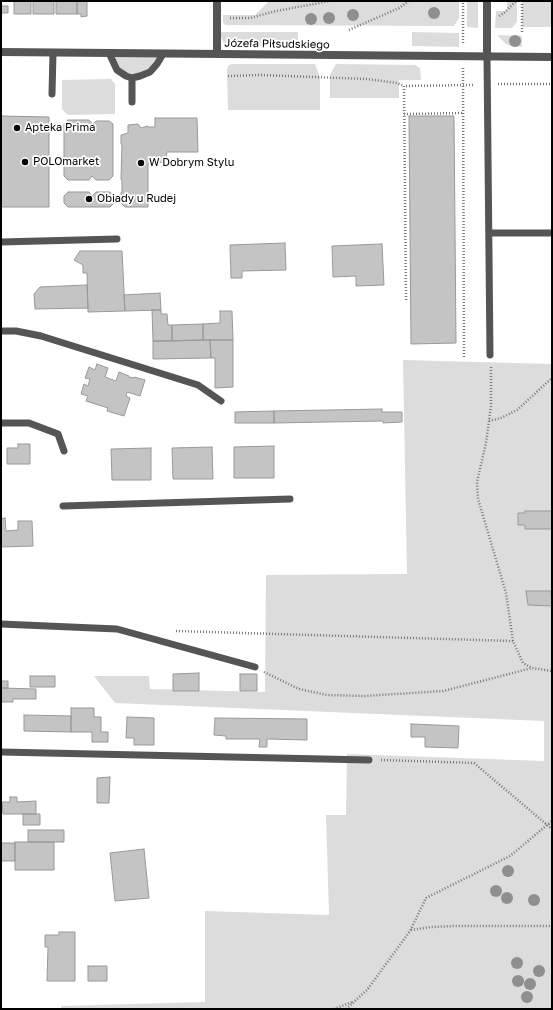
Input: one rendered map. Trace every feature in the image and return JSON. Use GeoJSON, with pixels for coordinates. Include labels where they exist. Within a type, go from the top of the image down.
{"type":"FeatureCollection","features":[{"type":"Feature","properties":{"kind":"street"},"geometry":{"type":"LineString","coordinates":[[217,1],[218,54]]}},
{"type":"Feature","properties":{"kind":"street"},"geometry":{"type":"LineString","coordinates":[[487,1],[487,57]]}},
{"type":"Feature","properties":{"kind":"street","name":"Józefa Piłsudskiego"},"geometry":{"type":"LineString","coordinates":[[1,52],[552,57]]}},
{"type":"Feature","properties":{"kind":"lane"},"geometry":{"type":"LineString","coordinates":[[52,53],[52,94]]}},
{"type":"Feature","properties":{"kind":"lane"},"geometry":{"type":"LineString","coordinates":[[109,53],[117,70],[132,78],[150,72],[163,54]]}},
{"type":"Feature","properties":{"kind":"lane"},"geometry":{"type":"LineString","coordinates":[[487,57],[490,354]]}},
{"type":"Feature","properties":{"kind":"lane"},"geometry":{"type":"LineString","coordinates":[[132,78],[132,102]]}},
{"type":"Feature","properties":{"kind":"lane"},"geometry":{"type":"LineString","coordinates":[[489,233],[552,233]]}},
{"type":"Feature","properties":{"kind":"lane"},"geometry":{"type":"LineString","coordinates":[[1,242],[117,239]]}},
{"type":"Feature","properties":{"kind":"lane"},"geometry":{"type":"LineString","coordinates":[[1,331],[16,331],[41,336],[198,385],[221,401]]}},
{"type":"Feature","properties":{"kind":"lane"},"geometry":{"type":"LineString","coordinates":[[1,423],[29,423],[58,434],[64,451]]}},
{"type":"Feature","properties":{"kind":"lane"},"geometry":{"type":"LineString","coordinates":[[63,506],[290,499]]}},
{"type":"Feature","properties":{"kind":"lane"},"geometry":{"type":"LineString","coordinates":[[1,624],[117,629],[255,667]]}},
{"type":"Feature","properties":{"kind":"lane"},"geometry":{"type":"LineString","coordinates":[[1,752],[369,760]]}},
{"type":"Feature","properties":{"kind":"path"},"geometry":{"type":"LineString","coordinates":[[217,18],[250,18],[276,11],[330,1]]}},
{"type":"Feature","properties":{"kind":"path"},"geometry":{"type":"LineString","coordinates":[[349,30],[398,8],[409,1]]}},
{"type":"Feature","properties":{"kind":"path"},"geometry":{"type":"LineString","coordinates":[[463,1],[464,358]]}},
{"type":"Feature","properties":{"kind":"path"},"geometry":{"type":"LineString","coordinates":[[487,19],[504,13],[516,1]]}},
{"type":"Feature","properties":{"kind":"path"},"geometry":{"type":"LineString","coordinates":[[522,1],[522,32]]}},
{"type":"Feature","properties":{"kind":"path"},"geometry":{"type":"LineString","coordinates":[[228,76],[260,75],[367,79],[397,83],[404,86],[552,84]]}},
{"type":"Feature","properties":{"kind":"path"},"geometry":{"type":"LineString","coordinates":[[404,86],[406,300]]}},
{"type":"Feature","properties":{"kind":"path"},"geometry":{"type":"LineString","coordinates":[[404,114],[464,114]]}},
{"type":"Feature","properties":{"kind":"path"},"geometry":{"type":"LineString","coordinates":[[490,354],[491,406],[477,482],[478,498],[506,593],[513,641],[523,663],[532,668],[552,671]]}},
{"type":"Feature","properties":{"kind":"path"},"geometry":{"type":"LineString","coordinates":[[489,421],[501,418],[517,410],[552,378]]}},
{"type":"Feature","properties":{"kind":"path"},"geometry":{"type":"LineString","coordinates":[[172,631],[513,641]]}},
{"type":"Feature","properties":{"kind":"path"},"geometry":{"type":"LineString","coordinates":[[255,667],[299,689],[327,695],[364,696],[442,691],[532,668]]}},
{"type":"Feature","properties":{"kind":"path"},"geometry":{"type":"LineString","coordinates":[[369,760],[474,763],[552,829]]}},
{"type":"Feature","properties":{"kind":"path"},"geometry":{"type":"LineString","coordinates":[[346,1009],[367,990],[410,930],[426,898],[510,856],[552,821]]}},
{"type":"Feature","properties":{"kind":"path"},"geometry":{"type":"LineString","coordinates":[[410,930],[454,926],[552,926]]}},
{"type":"Feature","properties":{"kind":"path"},"geometry":{"type":"LineString","coordinates":[[334,1009],[355,1001]]}},
{"type":"Feature","properties":{"kind":"shaded area"},"geometry":{"type":"Polygon","coordinates":[[[269,1],[459,1],[459,18],[454,26],[225,25],[223,22],[223,15],[255,15],[269,1]]]}},
{"type":"Feature","properties":{"kind":"shaded area"},"geometry":{"type":"Polygon","coordinates":[[[467,1],[478,1],[478,28],[467,27],[467,1]]]}},
{"type":"Feature","properties":{"kind":"shaded area"},"geometry":{"type":"Polygon","coordinates":[[[507,1],[517,1],[517,22],[512,28],[495,28],[496,11],[507,11],[507,1]]]}},
{"type":"Feature","properties":{"kind":"shaded area"},"geometry":{"type":"Polygon","coordinates":[[[522,1],[552,1],[552,27],[522,27],[522,1]]]}},
{"type":"Feature","properties":{"kind":"shaded area"},"geometry":{"type":"Polygon","coordinates":[[[221,32],[298,32],[298,46],[230,46],[224,43],[221,37],[221,32]]]}},
{"type":"Feature","properties":{"kind":"shaded area"},"geometry":{"type":"Polygon","coordinates":[[[412,32],[459,33],[459,47],[412,46],[412,32]]]}},
{"type":"Feature","properties":{"kind":"shaded area"},"geometry":{"type":"Polygon","coordinates":[[[497,35],[522,36],[522,47],[506,44],[497,35]]]}},
{"type":"Feature","properties":{"kind":"shaded area"},"geometry":{"type":"Polygon","coordinates":[[[109,53],[163,54],[150,72],[132,78],[117,70],[109,53]]]}},
{"type":"Feature","properties":{"kind":"shaded area"},"geometry":{"type":"Polygon","coordinates":[[[231,64],[315,64],[320,77],[320,110],[228,110],[227,70],[228,66],[231,64]]]}},
{"type":"Feature","properties":{"kind":"shaded area"},"geometry":{"type":"Polygon","coordinates":[[[336,64],[415,65],[420,68],[421,80],[399,80],[399,98],[330,98],[330,75],[336,64]]]}},
{"type":"Feature","properties":{"kind":"shaded area"},"geometry":{"type":"Polygon","coordinates":[[[111,79],[115,84],[115,114],[68,115],[62,109],[62,80],[111,79]]]}},
{"type":"Feature","properties":{"kind":"shaded area"},"geometry":{"type":"Polygon","coordinates":[[[403,360],[552,364],[552,1009],[61,1009],[61,1006],[205,1002],[205,911],[329,915],[326,815],[346,815],[347,754],[544,761],[544,721],[115,703],[94,676],[149,676],[150,689],[265,692],[266,575],[407,574],[403,360]]]}},
{"type":"Feature","properties":{"kind":"building"},"geometry":{"type":"Polygon","coordinates":[[[1,1],[2,6],[8,6],[8,13],[1,13],[1,1]]]}},
{"type":"Feature","properties":{"kind":"building"},"geometry":{"type":"Polygon","coordinates":[[[14,1],[31,1],[31,14],[14,14],[14,1]]]}},
{"type":"Feature","properties":{"kind":"building"},"geometry":{"type":"Polygon","coordinates":[[[33,1],[54,1],[54,14],[33,14],[33,1]]]}},
{"type":"Feature","properties":{"kind":"building"},"geometry":{"type":"Polygon","coordinates":[[[56,1],[77,1],[77,14],[56,14],[56,1]]]}},
{"type":"Feature","properties":{"kind":"building"},"geometry":{"type":"Polygon","coordinates":[[[77,1],[87,1],[87,16],[81,17],[81,14],[77,14],[77,1]]]}},
{"type":"Feature","properties":{"kind":"building","name":"POLOmarket"},"geometry":{"type":"Polygon","coordinates":[[[1,116],[49,117],[49,207],[1,207],[1,116]]]}},
{"type":"Feature","properties":{"kind":"building"},"geometry":{"type":"Polygon","coordinates":[[[409,116],[454,116],[456,343],[411,344],[409,116]]]}},
{"type":"Feature","properties":{"kind":"building","name":"W Dobrym Stylu"},"geometry":{"type":"Polygon","coordinates":[[[155,118],[197,118],[198,152],[167,152],[166,157],[162,162],[157,164],[148,164],[148,207],[125,207],[121,203],[121,135],[128,133],[128,125],[138,124],[141,128],[148,126],[155,127],[155,118]]]}},
{"type":"Feature","properties":{"kind":"building"},"geometry":{"type":"Polygon","coordinates":[[[68,120],[89,120],[93,124],[96,121],[109,121],[113,124],[113,176],[109,180],[96,180],[92,176],[89,180],[68,180],[64,176],[64,124],[68,120]]]}},
{"type":"Feature","properties":{"kind":"building","name":"Obiady u Rudej"},"geometry":{"type":"Polygon","coordinates":[[[68,192],[89,192],[92,196],[96,192],[110,192],[114,196],[114,203],[110,207],[68,207],[64,203],[64,196],[68,192]]]}},
{"type":"Feature","properties":{"kind":"building"},"geometry":{"type":"Polygon","coordinates":[[[285,243],[286,270],[242,271],[242,278],[231,278],[230,245],[285,243]]]}},
{"type":"Feature","properties":{"kind":"building"},"geometry":{"type":"Polygon","coordinates":[[[382,244],[384,285],[356,286],[356,276],[333,277],[332,246],[382,244]]]}},
{"type":"Feature","properties":{"kind":"building"},"geometry":{"type":"Polygon","coordinates":[[[80,251],[122,251],[125,311],[88,312],[87,273],[83,273],[83,265],[74,260],[80,251]]]}},
{"type":"Feature","properties":{"kind":"building"},"geometry":{"type":"Polygon","coordinates":[[[87,285],[88,308],[35,309],[34,294],[40,287],[87,285]]]}},
{"type":"Feature","properties":{"kind":"building"},"geometry":{"type":"Polygon","coordinates":[[[160,293],[161,310],[125,311],[124,295],[160,293]]]}},
{"type":"Feature","properties":{"kind":"building"},"geometry":{"type":"Polygon","coordinates":[[[152,310],[161,310],[161,314],[167,314],[168,325],[172,325],[172,341],[153,341],[152,310]]]}},
{"type":"Feature","properties":{"kind":"building"},"geometry":{"type":"Polygon","coordinates":[[[220,311],[232,311],[233,340],[203,340],[203,324],[220,323],[220,311]]]}},
{"type":"Feature","properties":{"kind":"building"},"geometry":{"type":"Polygon","coordinates":[[[203,324],[203,340],[172,341],[172,325],[203,324]]]}},
{"type":"Feature","properties":{"kind":"building"},"geometry":{"type":"Polygon","coordinates":[[[210,340],[211,358],[153,359],[153,341],[210,340]]]}},
{"type":"Feature","properties":{"kind":"building"},"geometry":{"type":"Polygon","coordinates":[[[210,340],[233,340],[233,387],[215,388],[215,358],[211,358],[210,340]]]}},
{"type":"Feature","properties":{"kind":"building"},"geometry":{"type":"Polygon","coordinates":[[[97,364],[108,368],[105,377],[116,381],[119,372],[129,377],[145,380],[140,396],[127,392],[126,396],[130,398],[124,416],[107,411],[108,408],[86,401],[88,396],[81,394],[84,384],[88,386],[90,379],[85,378],[89,367],[95,370],[97,364]]]}},
{"type":"Feature","properties":{"kind":"building"},"geometry":{"type":"Polygon","coordinates":[[[382,409],[382,412],[402,412],[402,422],[274,423],[274,411],[382,409]]]}},
{"type":"Feature","properties":{"kind":"building"},"geometry":{"type":"Polygon","coordinates":[[[274,411],[274,423],[235,423],[235,412],[274,411]]]}},
{"type":"Feature","properties":{"kind":"building"},"geometry":{"type":"Polygon","coordinates":[[[18,444],[30,444],[30,464],[7,464],[7,448],[18,448],[18,444]]]}},
{"type":"Feature","properties":{"kind":"building"},"geometry":{"type":"Polygon","coordinates":[[[274,446],[274,478],[234,478],[234,447],[274,446]]]}},
{"type":"Feature","properties":{"kind":"building"},"geometry":{"type":"Polygon","coordinates":[[[212,447],[213,479],[173,479],[172,448],[212,447]]]}},
{"type":"Feature","properties":{"kind":"building"},"geometry":{"type":"Polygon","coordinates":[[[151,448],[151,480],[112,480],[111,449],[151,448]]]}},
{"type":"Feature","properties":{"kind":"building"},"geometry":{"type":"Polygon","coordinates":[[[525,511],[552,511],[552,529],[525,529],[525,525],[518,525],[518,513],[525,513],[525,511]]]}},
{"type":"Feature","properties":{"kind":"building"},"geometry":{"type":"Polygon","coordinates":[[[5,518],[6,531],[18,530],[18,521],[32,521],[33,546],[1,547],[1,519],[5,518]]]}},
{"type":"Feature","properties":{"kind":"building"},"geometry":{"type":"Polygon","coordinates":[[[526,591],[551,591],[552,606],[528,605],[526,591]]]}},
{"type":"Feature","properties":{"kind":"building"},"geometry":{"type":"Polygon","coordinates":[[[199,673],[199,691],[173,691],[173,674],[199,673]]]}},
{"type":"Feature","properties":{"kind":"building"},"geometry":{"type":"Polygon","coordinates":[[[240,674],[257,674],[257,691],[240,691],[240,674]]]}},
{"type":"Feature","properties":{"kind":"building"},"geometry":{"type":"Polygon","coordinates":[[[30,676],[55,676],[55,687],[30,687],[30,676]]]}},
{"type":"Feature","properties":{"kind":"building"},"geometry":{"type":"Polygon","coordinates":[[[1,681],[8,681],[8,688],[1,688],[1,681]]]}},
{"type":"Feature","properties":{"kind":"building"},"geometry":{"type":"Polygon","coordinates":[[[1,688],[36,689],[36,699],[13,699],[13,702],[1,702],[1,688]]]}},
{"type":"Feature","properties":{"kind":"building"},"geometry":{"type":"Polygon","coordinates":[[[71,708],[94,708],[94,717],[101,717],[101,732],[108,732],[108,742],[92,742],[92,732],[71,732],[71,708]]]}},
{"type":"Feature","properties":{"kind":"building"},"geometry":{"type":"Polygon","coordinates":[[[24,715],[71,716],[71,732],[24,731],[24,715]]]}},
{"type":"Feature","properties":{"kind":"building"},"geometry":{"type":"Polygon","coordinates":[[[127,717],[154,718],[154,745],[134,745],[134,738],[126,738],[127,717]]]}},
{"type":"Feature","properties":{"kind":"building"},"geometry":{"type":"Polygon","coordinates":[[[215,718],[307,719],[307,740],[267,739],[267,747],[259,747],[260,739],[226,739],[226,736],[214,735],[215,718]]]}},
{"type":"Feature","properties":{"kind":"building"},"geometry":{"type":"Polygon","coordinates":[[[411,724],[459,726],[458,748],[425,747],[425,737],[411,737],[411,724]]]}},
{"type":"Feature","properties":{"kind":"building"},"geometry":{"type":"Polygon","coordinates":[[[110,777],[109,803],[97,803],[97,778],[110,777]]]}},
{"type":"Feature","properties":{"kind":"building"},"geometry":{"type":"Polygon","coordinates":[[[10,797],[17,797],[17,802],[36,801],[36,814],[3,814],[2,802],[10,802],[10,797]]]}},
{"type":"Feature","properties":{"kind":"building"},"geometry":{"type":"Polygon","coordinates":[[[23,814],[40,814],[40,825],[23,825],[23,814]]]}},
{"type":"Feature","properties":{"kind":"building"},"geometry":{"type":"Polygon","coordinates":[[[28,830],[64,830],[64,842],[28,842],[28,830]]]}},
{"type":"Feature","properties":{"kind":"building"},"geometry":{"type":"Polygon","coordinates":[[[15,842],[54,842],[54,870],[15,870],[15,842]]]}},
{"type":"Feature","properties":{"kind":"building"},"geometry":{"type":"Polygon","coordinates":[[[1,843],[15,843],[15,861],[1,861],[1,843]]]}},
{"type":"Feature","properties":{"kind":"building"},"geometry":{"type":"Polygon","coordinates":[[[144,849],[149,898],[115,901],[110,853],[144,849]]]}},
{"type":"Feature","properties":{"kind":"building"},"geometry":{"type":"Polygon","coordinates":[[[59,932],[75,932],[75,981],[47,981],[48,947],[45,947],[45,935],[59,935],[59,932]]]}},
{"type":"Feature","properties":{"kind":"building"},"geometry":{"type":"Polygon","coordinates":[[[88,966],[107,966],[107,981],[88,981],[88,966]]]}},
{"type":"Feature","properties":{"kind":"place","name":"Apteka Prima"},"geometry":{"type":"Point","coordinates":[17,128]}},
{"type":"Feature","properties":{"kind":"place","name":"POLOmarket"},"geometry":{"type":"Point","coordinates":[25,162]}},
{"type":"Feature","properties":{"kind":"place","name":"W Dobrym Stylu"},"geometry":{"type":"Point","coordinates":[141,163]}},
{"type":"Feature","properties":{"kind":"place","name":"Obiady u Rudej"},"geometry":{"type":"Point","coordinates":[89,199]}}]}
